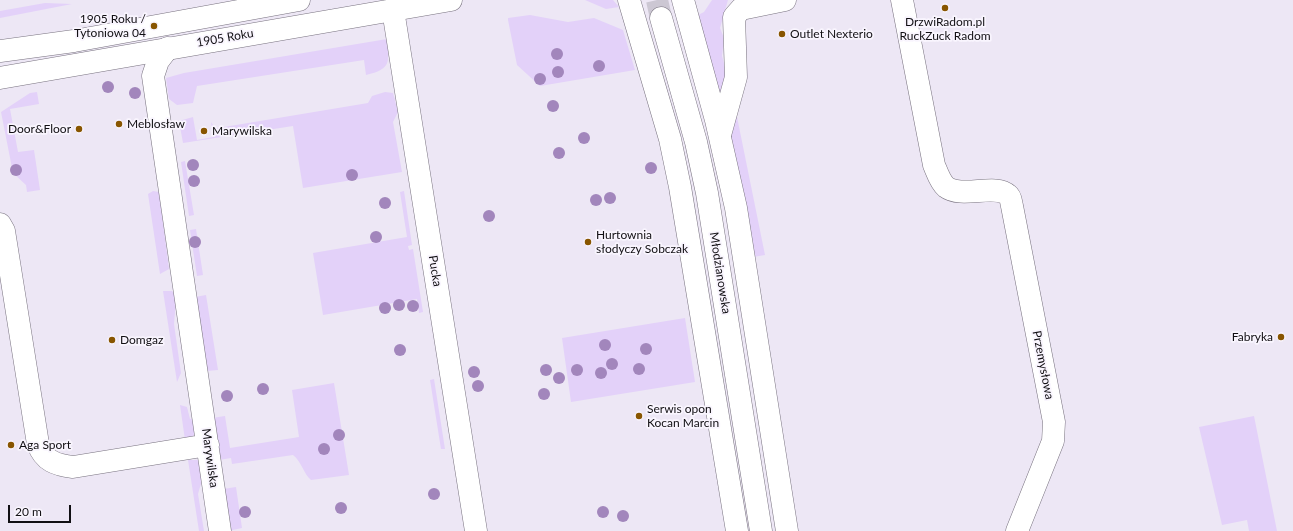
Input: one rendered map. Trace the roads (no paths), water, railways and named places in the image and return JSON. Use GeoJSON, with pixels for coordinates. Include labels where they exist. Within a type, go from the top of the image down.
{"type":"FeatureCollection","features":[{"type":"Feature","properties":{"kind":"main road","name":"1905 Roku"},"geometry":{"type":"LineString","coordinates":[[0,51],[74,41],[299,0]]}},
{"type":"Feature","properties":{"kind":"main road","name":"1905 Roku"},"geometry":{"type":"LineString","coordinates":[[0,78],[451,0]]}},
{"type":"Feature","properties":{"kind":"main road"},"geometry":{"type":"LineString","coordinates":[[630,0],[670,139],[680,187],[737,531]]}},
{"type":"Feature","properties":{"kind":"main road"},"geometry":{"type":"LineString","coordinates":[[683,0],[720,135],[736,208],[751,294],[787,531]]}},
{"type":"Feature","properties":{"kind":"main road"},"geometry":{"type":"LineString","coordinates":[[720,135],[736,78],[734,17],[741,9],[785,0]]}},
{"type":"Feature","properties":{"kind":"main road","name":"Przemysłowa"},"geometry":{"type":"LineString","coordinates":[[902,0],[934,165],[941,180],[946,186],[957,191],[1000,191],[1009,195],[1012,206],[1054,422],[1053,440],[1017,531]]}},
{"type":"Feature","properties":{"kind":"main road","name":"Pucka"},"geometry":{"type":"LineString","coordinates":[[393,10],[476,531]]}},
{"type":"Feature","properties":{"kind":"main road","name":"Młodzianowska"},"geometry":{"type":"LineString","coordinates":[[661,18],[694,134],[707,193],[761,531]]}},
{"type":"Feature","properties":{"kind":"main road","name":"Marywilska"},"geometry":{"type":"LineString","coordinates":[[168,48],[158,60],[153,76],[220,531]]}},
{"type":"Feature","properties":{"kind":"main road"},"geometry":{"type":"LineString","coordinates":[[124,56],[137,63],[153,76]]}},
{"type":"Feature","properties":{"kind":"main road"},"geometry":{"type":"LineString","coordinates":[[0,224],[4,231],[38,444],[45,458],[56,464],[73,467],[208,445]]}},
{"type":"Feature","properties":{"kind":"tunnel"},"geometry":{"type":"LineString","coordinates":[[657,0],[661,18]]}},
{"type":"Feature","properties":{"kind":"place","name":"DrzwiRadom.pl RuckZuck Radom"},"geometry":{"type":"Point","coordinates":[945,8]}},
{"type":"Feature","properties":{"kind":"place","name":"1905 Roku / Tytoniowa 04"},"geometry":{"type":"Point","coordinates":[154,26]}},
{"type":"Feature","properties":{"kind":"place","name":"Outlet Nexterio"},"geometry":{"type":"Point","coordinates":[782,34]}},
{"type":"Feature","properties":{"kind":"place","name":"Meblosław"},"geometry":{"type":"Point","coordinates":[119,124]}},
{"type":"Feature","properties":{"kind":"place","name":"Door&Floor"},"geometry":{"type":"Point","coordinates":[79,129]}},
{"type":"Feature","properties":{"kind":"place","name":"Marywilska"},"geometry":{"type":"Point","coordinates":[204,131]}},
{"type":"Feature","properties":{"kind":"place","name":"Hurtownia słodyczy Sobczak"},"geometry":{"type":"Point","coordinates":[588,242]}},
{"type":"Feature","properties":{"kind":"place","name":"Fabryka"},"geometry":{"type":"Point","coordinates":[1281,337]}},
{"type":"Feature","properties":{"kind":"place","name":"Domgaz"},"geometry":{"type":"Point","coordinates":[112,340]}},
{"type":"Feature","properties":{"kind":"place","name":"Serwis opon Kocan Marcin"},"geometry":{"type":"Point","coordinates":[639,416]}},
{"type":"Feature","properties":{"kind":"place","name":"Aga Sport"},"geometry":{"type":"Point","coordinates":[11,445]}}]}
